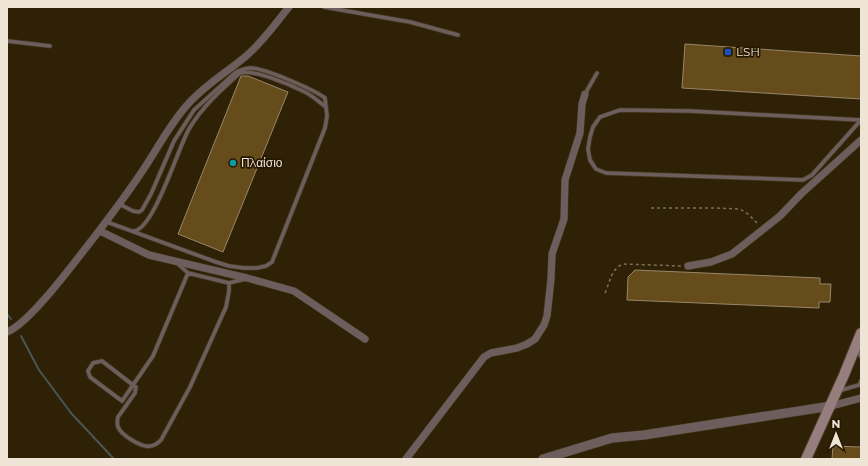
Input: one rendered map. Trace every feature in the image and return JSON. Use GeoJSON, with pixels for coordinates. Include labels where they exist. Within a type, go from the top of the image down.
{"type":"FeatureCollection","features":[{"type":"Feature","properties":{"kind":"main road"},"geometry":{"type":"LineString","coordinates":[[806,459],[831,406],[861,333]]}},
{"type":"Feature","properties":{"kind":"street"},"geometry":{"type":"LineString","coordinates":[[7,332],[34,310],[51,292],[100,231],[188,103],[246,56],[289,7]]}},
{"type":"Feature","properties":{"kind":"street"},"geometry":{"type":"LineString","coordinates":[[406,459],[484,357],[491,353],[517,348],[527,344],[536,339],[541,332],[546,316],[551,279],[552,254],[564,219],[566,198],[565,180],[580,133],[582,104],[585,94]]}},
{"type":"Feature","properties":{"kind":"street"},"geometry":{"type":"LineString","coordinates":[[688,266],[707,263],[732,254],[780,216],[801,194],[861,140]]}},
{"type":"Feature","properties":{"kind":"street"},"geometry":{"type":"LineString","coordinates":[[100,231],[149,255],[247,278],[294,291],[365,339]]}},
{"type":"Feature","properties":{"kind":"street"},"geometry":{"type":"LineString","coordinates":[[543,459],[612,438],[644,435],[831,406],[861,398]]}},
{"type":"Feature","properties":{"kind":"lane"},"geometry":{"type":"LineString","coordinates":[[324,7],[410,22],[458,35]]}},
{"type":"Feature","properties":{"kind":"lane"},"geometry":{"type":"LineString","coordinates":[[7,41],[50,46]]}},
{"type":"Feature","properties":{"kind":"lane"},"geometry":{"type":"LineString","coordinates":[[106,222],[228,266],[257,268],[266,266],[272,262],[325,128],[327,116],[325,98],[319,94],[260,69],[244,69],[236,72],[194,110],[174,140],[151,194],[142,210],[139,212],[133,211],[119,204]]}},
{"type":"Feature","properties":{"kind":"lane"},"geometry":{"type":"LineString","coordinates":[[133,231],[138,231],[154,211],[188,131],[201,110],[240,73],[253,72],[306,92],[326,107]]}},
{"type":"Feature","properties":{"kind":"lane"},"geometry":{"type":"LineString","coordinates":[[585,94],[597,73]]}},
{"type":"Feature","properties":{"kind":"lane"},"geometry":{"type":"LineString","coordinates":[[620,110],[690,111],[861,120],[812,175],[803,180],[606,173],[596,169],[590,160],[589,154],[590,137],[596,122],[600,117],[620,110]]}},
{"type":"Feature","properties":{"kind":"lane"},"geometry":{"type":"LineString","coordinates":[[176,262],[188,272],[229,283],[247,278]]}},
{"type":"Feature","properties":{"kind":"lane"},"geometry":{"type":"LineString","coordinates":[[188,272],[153,356],[133,385],[122,401],[90,377],[89,368],[96,362],[102,361],[133,385],[136,388],[135,394],[118,418],[118,427],[122,432],[138,444],[149,447],[161,440],[190,387],[226,307],[229,283]]}},
{"type":"Feature","properties":{"kind":"lane"},"geometry":{"type":"LineString","coordinates":[[856,348],[861,357]]}},
{"type":"Feature","properties":{"kind":"lane"},"geometry":{"type":"LineString","coordinates":[[837,391],[859,386],[861,381]]}},
{"type":"Feature","properties":{"kind":"path"},"geometry":{"type":"LineString","coordinates":[[651,208],[740,209],[748,214],[763,230]]}},
{"type":"Feature","properties":{"kind":"path"},"geometry":{"type":"LineString","coordinates":[[605,293],[616,267],[623,264],[688,266]]}},
{"type":"Feature","properties":{"kind":"building"},"geometry":{"type":"Polygon","coordinates":[[[685,44],[861,56],[861,99],[682,88],[685,44]]]}},
{"type":"Feature","properties":{"kind":"building","name":"Πλαίσιο"},"geometry":{"type":"Polygon","coordinates":[[[241,76],[248,76],[288,92],[223,252],[178,234],[241,76]]]}},
{"type":"Feature","properties":{"kind":"building"},"geometry":{"type":"Polygon","coordinates":[[[635,270],[820,278],[820,284],[831,284],[830,302],[819,302],[819,308],[627,300],[628,277],[635,270]]]}},
{"type":"Feature","properties":{"kind":"building"},"geometry":{"type":"Polygon","coordinates":[[[833,446],[861,447],[861,459],[832,459],[833,446]]]}},
{"type":"Feature","properties":{"kind":"waterway"},"geometry":{"type":"LineString","coordinates":[[7,314],[11,319]]}},
{"type":"Feature","properties":{"kind":"waterway"},"geometry":{"type":"LineString","coordinates":[[21,336],[39,370],[71,413],[114,459]]}},
{"type":"Feature","properties":{"kind":"place","name":"LSH"},"geometry":{"type":"Point","coordinates":[728,52]}},
{"type":"Feature","properties":{"kind":"place","name":"Πλαίσιο"},"geometry":{"type":"Point","coordinates":[233,163]}}]}
